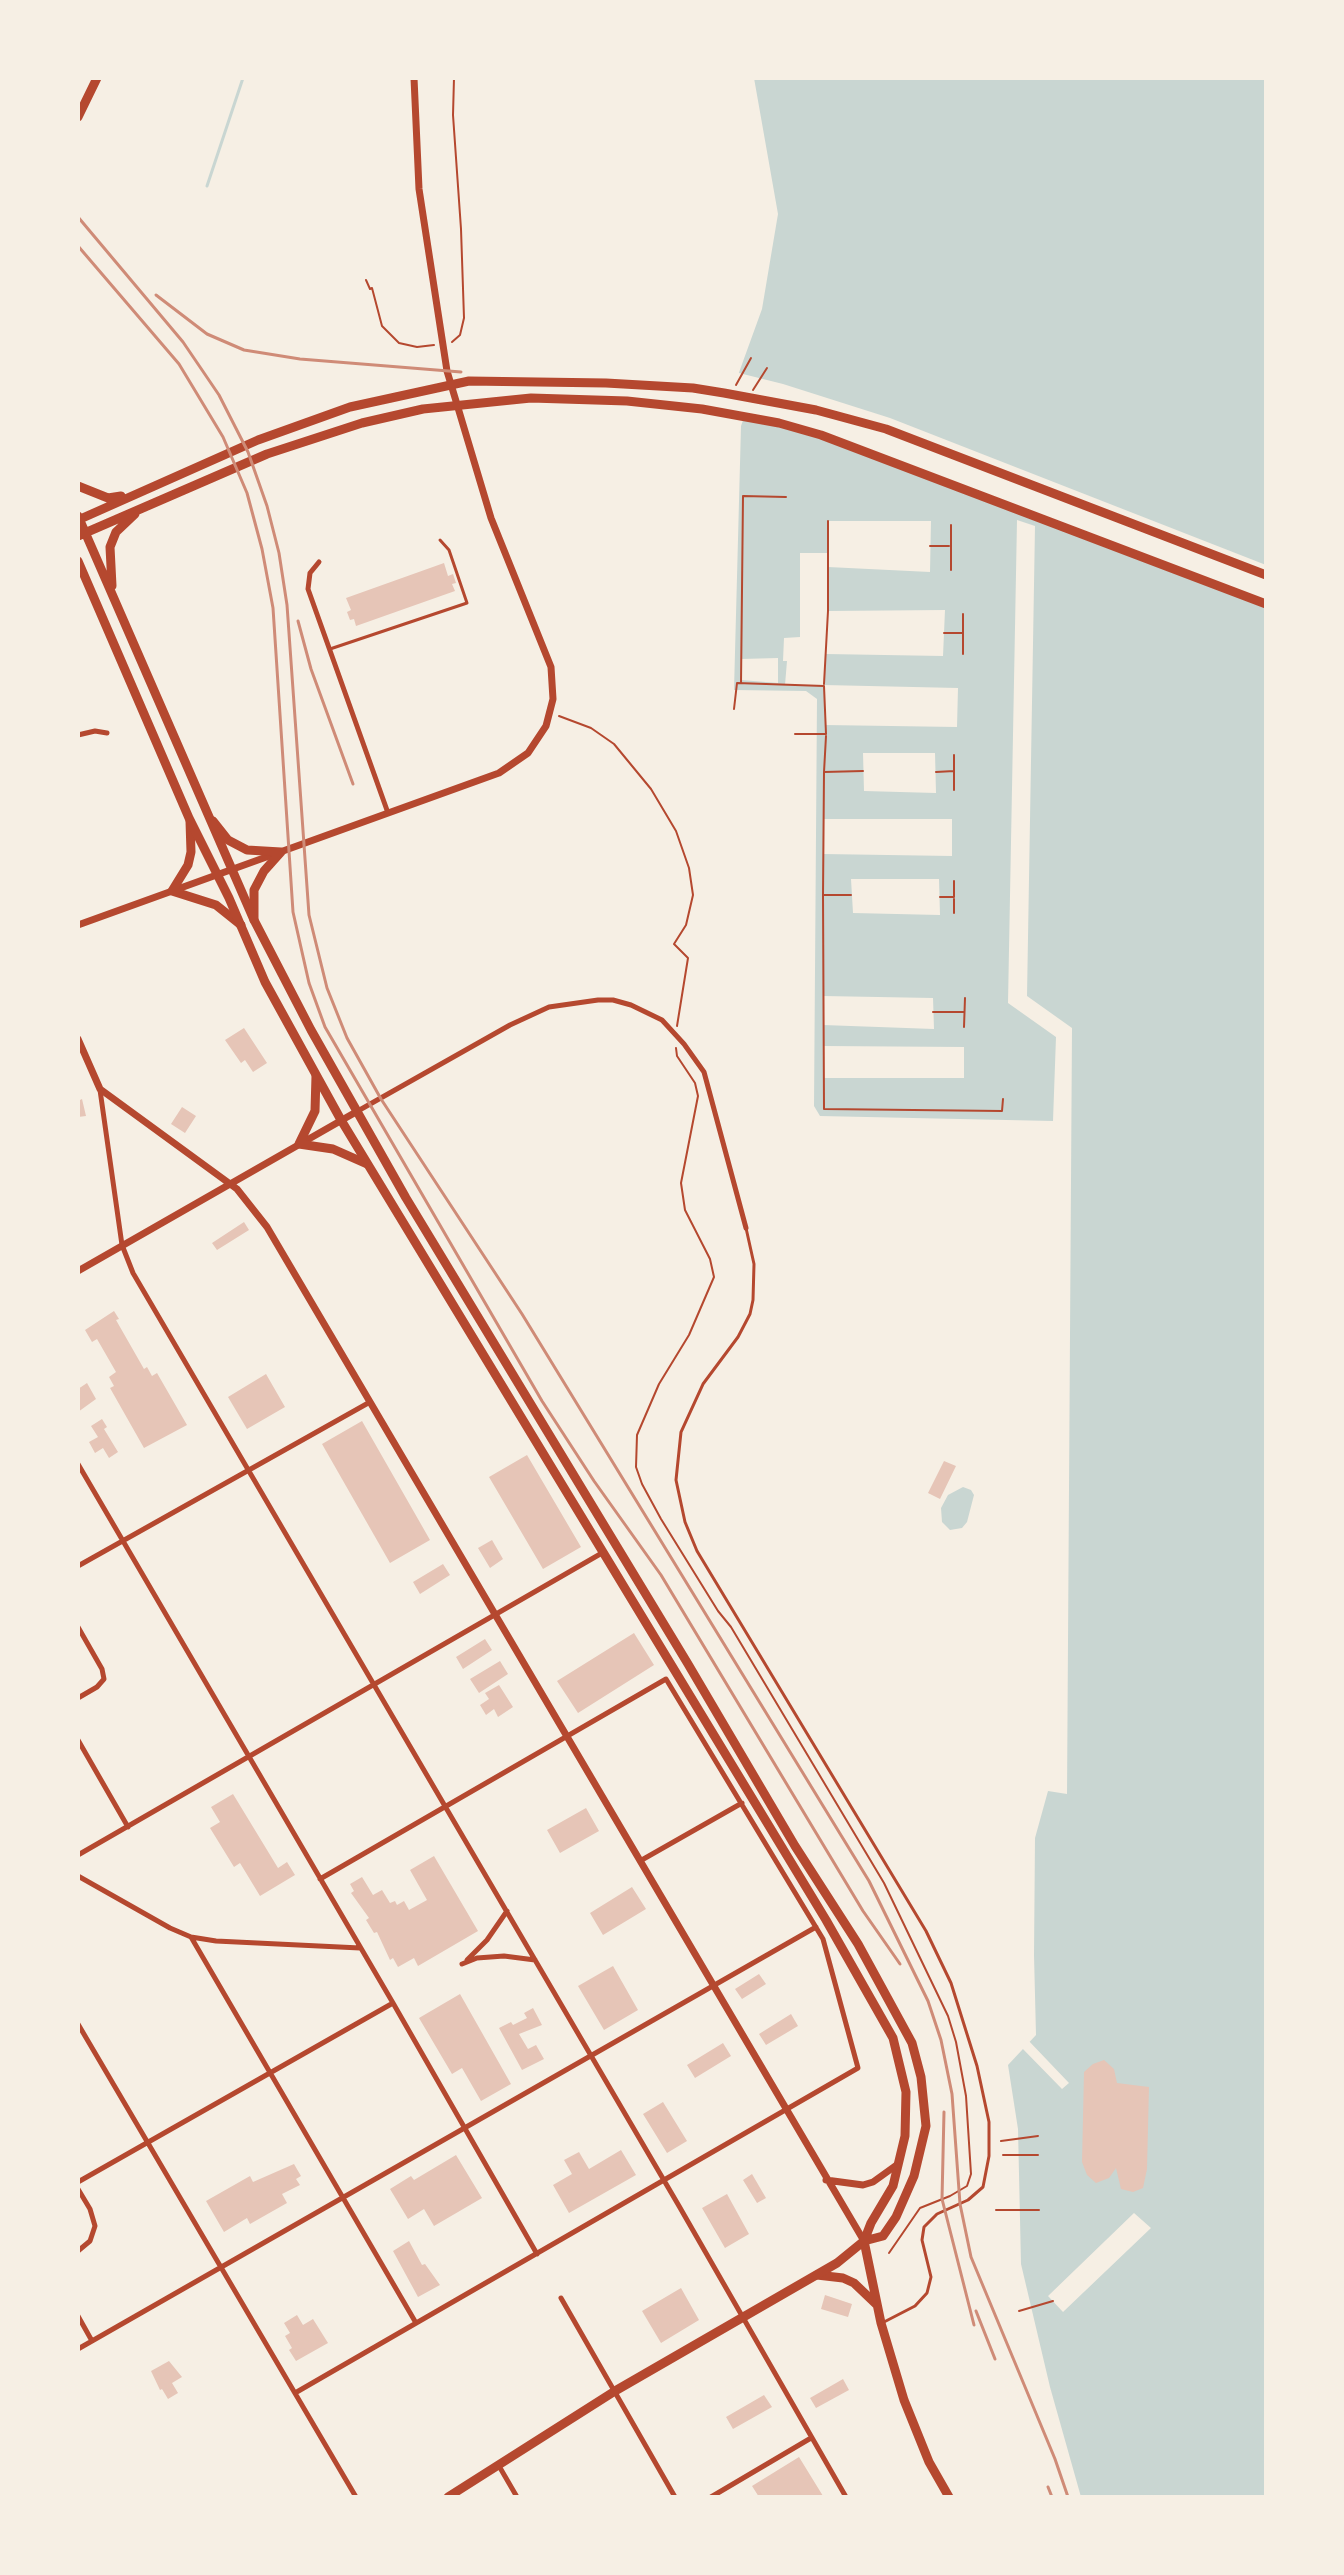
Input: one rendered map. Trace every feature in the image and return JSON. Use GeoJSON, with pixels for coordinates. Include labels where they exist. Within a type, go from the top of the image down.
{"type":"FeatureCollection","features":[{"type":"Feature","properties":{"kind":"main road"},"geometry":{"type":"LineString","coordinates":[[78,117],[97,78]]}},
{"type":"Feature","properties":{"kind":"main road"},"geometry":{"type":"LineString","coordinates":[[448,2497],[615,2391],[837,2263],[864,2241],[883,2236],[896,2217],[914,2176],[926,2126],[921,2077],[912,2043],[858,1944],[781,1822],[356,1112],[254,920],[112,593],[82,535],[78,519],[258,440],[350,407],[469,381],[518,380],[693,388],[816,410],[886,429],[1266,575]]}},
{"type":"Feature","properties":{"kind":"main road"},"geometry":{"type":"LineString","coordinates":[[82,535],[254,459],[311,438],[423,409],[531,398],[667,404],[779,423],[821,435],[1266,604]]}},
{"type":"Feature","properties":{"kind":"main road"},"geometry":{"type":"LineString","coordinates":[[78,486],[108,498],[132,494]]}},
{"type":"Feature","properties":{"kind":"main road"},"geometry":{"type":"LineString","coordinates":[[112,593],[110,547],[116,532],[142,507]]}},
{"type":"Feature","properties":{"kind":"main road"},"geometry":{"type":"LineString","coordinates":[[78,561],[189,818],[265,982],[341,1120],[882,2015],[899,2055],[906,2092],[906,2124],[902,2155],[893,2186],[864,2241],[881,2323],[915,2428],[929,2462],[949,2497]]}},
{"type":"Feature","properties":{"kind":"main road"},"geometry":{"type":"LineString","coordinates":[[206,811],[228,840],[255,852],[281,852]]}},
{"type":"Feature","properties":{"kind":"main road"},"geometry":{"type":"LineString","coordinates":[[189,818],[191,852],[183,874],[172,891],[216,905],[241,925]]}},
{"type":"Feature","properties":{"kind":"main road"},"geometry":{"type":"LineString","coordinates":[[254,920],[254,890],[264,871],[281,852]]}},
{"type":"Feature","properties":{"kind":"main road"},"geometry":{"type":"LineString","coordinates":[[316,1072],[315,1111],[299,1144],[343,1152],[367,1164]]}},
{"type":"Feature","properties":{"kind":"main road"},"geometry":{"type":"LineString","coordinates":[[817,2275],[843,2278],[854,2283],[877,2306]]}},
{"type":"Feature","properties":{"kind":"street"},"geometry":{"type":"LineString","coordinates":[[78,925],[480,781],[513,765],[539,740],[551,713],[554,681],[551,667],[491,518],[454,399],[442,345],[419,189],[414,78]]}},
{"type":"Feature","properties":{"kind":"street"},"geometry":{"type":"LineString","coordinates":[[319,562],[310,573],[308,589],[388,813]]}},
{"type":"Feature","properties":{"kind":"street"},"geometry":{"type":"LineString","coordinates":[[78,735],[95,731],[107,733]]}},
{"type":"Feature","properties":{"kind":"street"},"geometry":{"type":"LineString","coordinates":[[78,1271],[510,1025],[549,1007],[579,1002],[613,1000],[631,1005],[662,1020],[676,1034],[704,1072],[746,1228]]}},
{"type":"Feature","properties":{"kind":"street"},"geometry":{"type":"LineString","coordinates":[[78,1039],[100,1089],[122,1245],[133,1273],[846,2497]]}},
{"type":"Feature","properties":{"kind":"street"},"geometry":{"type":"LineString","coordinates":[[100,1089],[230,1184],[251,1204],[267,1227],[864,2241]]}},
{"type":"Feature","properties":{"kind":"street"},"geometry":{"type":"LineString","coordinates":[[78,1566],[371,1401]]}},
{"type":"Feature","properties":{"kind":"street"},"geometry":{"type":"LineString","coordinates":[[78,1464],[537,2254]]}},
{"type":"Feature","properties":{"kind":"street"},"geometry":{"type":"LineString","coordinates":[[78,1855],[603,1553]]}},
{"type":"Feature","properties":{"kind":"street"},"geometry":{"type":"LineString","coordinates":[[78,1627],[102,1669],[104,1679],[78,1698]]}},
{"type":"Feature","properties":{"kind":"street"},"geometry":{"type":"LineString","coordinates":[[295,2393],[858,2068],[827,1948],[666,1679],[320,1879]]}},
{"type":"Feature","properties":{"kind":"street"},"geometry":{"type":"LineString","coordinates":[[78,1740],[128,1827]]}},
{"type":"Feature","properties":{"kind":"street"},"geometry":{"type":"LineString","coordinates":[[640,1861],[742,1803]]}},
{"type":"Feature","properties":{"kind":"street"},"geometry":{"type":"LineString","coordinates":[[78,1876],[191,1937],[361,1948]]}},
{"type":"Feature","properties":{"kind":"street"},"geometry":{"type":"LineString","coordinates":[[507,1911],[487,1940],[462,1964],[477,1958],[504,1956],[536,1961]]}},
{"type":"Feature","properties":{"kind":"street"},"geometry":{"type":"LineString","coordinates":[[78,2349],[816,1927]]}},
{"type":"Feature","properties":{"kind":"street"},"geometry":{"type":"LineString","coordinates":[[191,1937],[416,2323]]}},
{"type":"Feature","properties":{"kind":"street"},"geometry":{"type":"LineString","coordinates":[[78,2182],[393,2003]]}},
{"type":"Feature","properties":{"kind":"street"},"geometry":{"type":"LineString","coordinates":[[78,2024],[356,2497]]}},
{"type":"Feature","properties":{"kind":"street"},"geometry":{"type":"LineString","coordinates":[[826,2180],[851,2185],[873,2182],[898,2164],[902,2155]]}},
{"type":"Feature","properties":{"kind":"street"},"geometry":{"type":"LineString","coordinates":[[78,2189],[94,2218],[95,2226],[90,2241],[78,2251]]}},
{"type":"Feature","properties":{"kind":"street"},"geometry":{"type":"LineString","coordinates":[[561,2298],[675,2497]]}},
{"type":"Feature","properties":{"kind":"street"},"geometry":{"type":"LineString","coordinates":[[78,2316],[92,2341]]}},
{"type":"Feature","properties":{"kind":"street"},"geometry":{"type":"LineString","coordinates":[[711,2497],[811,2438]]}},
{"type":"Feature","properties":{"kind":"street"},"geometry":{"type":"LineString","coordinates":[[499,2465],[517,2497]]}},
{"type":"Feature","properties":{"kind":"lane"},"geometry":{"type":"LineString","coordinates":[[330,649],[467,603],[449,550],[440,540]]}},
{"type":"Feature","properties":{"kind":"lane"},"geometry":{"type":"LineString","coordinates":[[746,1228],[754,1264],[750,1314],[738,1337],[703,1384],[681,1432],[676,1480],[685,1522],[697,1551],[926,1931],[951,1983],[977,2066],[989,2122],[989,2156],[983,2187],[968,2200],[937,2214],[924,2227],[922,2240],[931,2277],[927,2293],[915,2306],[881,2323]]}},
{"type":"Feature","properties":{"kind":"path"},"geometry":{"type":"LineString","coordinates":[[366,280],[372,288],[382,326],[399,343],[417,347],[442,345],[460,335],[464,318],[453,115],[454,78]]}},
{"type":"Feature","properties":{"kind":"path"},"geometry":{"type":"LineString","coordinates":[[736,385],[751,358]]}},
{"type":"Feature","properties":{"kind":"path"},"geometry":{"type":"LineString","coordinates":[[753,390],[767,368]]}},
{"type":"Feature","properties":{"kind":"path"},"geometry":{"type":"LineString","coordinates":[[741,683],[743,496],[786,497]]}},
{"type":"Feature","properties":{"kind":"path"},"geometry":{"type":"LineString","coordinates":[[828,521],[824,686],[824,1109],[1002,1111],[1003,1099]]}},
{"type":"Feature","properties":{"kind":"path"},"geometry":{"type":"LineString","coordinates":[[951,525],[951,570]]}},
{"type":"Feature","properties":{"kind":"path"},"geometry":{"type":"LineString","coordinates":[[930,546],[951,546]]}},
{"type":"Feature","properties":{"kind":"path"},"geometry":{"type":"LineString","coordinates":[[963,614],[963,654]]}},
{"type":"Feature","properties":{"kind":"path"},"geometry":{"type":"LineString","coordinates":[[944,633],[963,633]]}},
{"type":"Feature","properties":{"kind":"path"},"geometry":{"type":"LineString","coordinates":[[734,709],[737,683],[824,686]]}},
{"type":"Feature","properties":{"kind":"path"},"geometry":{"type":"LineString","coordinates":[[551,713],[591,728],[614,744],[651,789],[676,831],[689,868],[693,895],[686,925],[674,944],[688,958],[676,1034],[677,1056],[695,1083],[698,1096],[681,1183],[685,1210],[710,1259],[714,1277],[689,1335],[659,1384],[637,1435],[636,1467],[661,1519],[731,1627],[884,1883],[948,2016],[962,2074],[971,2165],[967,2186],[920,2208],[889,2253]]}},
{"type":"Feature","properties":{"kind":"path"},"geometry":{"type":"LineString","coordinates":[[795,734],[826,734]]}},
{"type":"Feature","properties":{"kind":"path"},"geometry":{"type":"LineString","coordinates":[[954,755],[954,790]]}},
{"type":"Feature","properties":{"kind":"path"},"geometry":{"type":"LineString","coordinates":[[824,772],[863,771]]}},
{"type":"Feature","properties":{"kind":"path"},"geometry":{"type":"LineString","coordinates":[[936,772],[955,771]]}},
{"type":"Feature","properties":{"kind":"path"},"geometry":{"type":"LineString","coordinates":[[954,881],[954,913]]}},
{"type":"Feature","properties":{"kind":"path"},"geometry":{"type":"LineString","coordinates":[[823,895],[851,895]]}},
{"type":"Feature","properties":{"kind":"path"},"geometry":{"type":"LineString","coordinates":[[940,897],[954,897]]}},
{"type":"Feature","properties":{"kind":"path"},"geometry":{"type":"LineString","coordinates":[[964,1027],[965,998]]}},
{"type":"Feature","properties":{"kind":"path"},"geometry":{"type":"LineString","coordinates":[[933,1012],[964,1012]]}},
{"type":"Feature","properties":{"kind":"path"},"geometry":{"type":"LineString","coordinates":[[1001,2141],[1038,2136]]}},
{"type":"Feature","properties":{"kind":"path"},"geometry":{"type":"LineString","coordinates":[[1003,2155],[1038,2155]]}},
{"type":"Feature","properties":{"kind":"path"},"geometry":{"type":"LineString","coordinates":[[996,2210],[1039,2210]]}},
{"type":"Feature","properties":{"kind":"path"},"geometry":{"type":"LineString","coordinates":[[1019,2311],[1053,2301]]}},
{"type":"Feature","properties":{"kind":"shaded area"},"geometry":{"type":"Polygon","coordinates":[[[754,78],[1266,78],[1266,2497],[1081,2497],[1050,2387],[1021,2264],[1018,2129],[1008,2065],[1036,2035],[1035,1838],[1048,1791],[1067,1794],[1072,1028],[1027,996],[1035,526],[1017,520],[1008,1003],[1056,1037],[1053,1121],[820,1116],[814,1106],[817,699],[806,691],[734,690],[741,426],[754,389],[737,378],[762,309],[778,214],[754,78]]]}},
{"type":"Feature","properties":{"kind":"shaded area"},"geometry":{"type":"Polygon","coordinates":[[[963,1487],[974,1495],[967,1522],[962,1528],[950,1530],[942,1522],[941,1508],[948,1495],[963,1487]]]}},
{"type":"Feature","properties":{"kind":"pier"},"geometry":{"type":"Polygon","coordinates":[[[735,372],[890,418],[1266,565],[1266,608],[876,455],[741,414],[750,390],[734,381],[735,372]]]}},
{"type":"Feature","properties":{"kind":"pier"},"geometry":{"type":"Polygon","coordinates":[[[828,521],[931,521],[930,572],[828,567],[827,616],[828,611],[945,610],[943,656],[826,654],[824,685],[958,688],[957,727],[825,725],[824,686],[785,685],[787,661],[783,661],[784,638],[800,637],[800,553],[828,553],[828,521]]]}},
{"type":"Feature","properties":{"kind":"pier"},"geometry":{"type":"Polygon","coordinates":[[[778,658],[778,683],[741,680],[741,659],[778,658]]]}},
{"type":"Feature","properties":{"kind":"pier"},"geometry":{"type":"Polygon","coordinates":[[[863,753],[935,753],[936,793],[864,791],[863,753]]]}},
{"type":"Feature","properties":{"kind":"pier"},"geometry":{"type":"Polygon","coordinates":[[[824,819],[952,819],[952,856],[823,854],[824,819]]]}},
{"type":"Feature","properties":{"kind":"pier"},"geometry":{"type":"Polygon","coordinates":[[[851,879],[939,879],[940,915],[853,913],[851,879]]]}},
{"type":"Feature","properties":{"kind":"pier"},"geometry":{"type":"Polygon","coordinates":[[[823,996],[933,998],[934,1029],[823,1025],[823,996]]]}},
{"type":"Feature","properties":{"kind":"pier"},"geometry":{"type":"Polygon","coordinates":[[[824,1046],[964,1047],[964,1078],[824,1078],[824,1046]]]}},
{"type":"Feature","properties":{"kind":"pier"},"geometry":{"type":"Polygon","coordinates":[[[1027,2039],[1069,2083],[1062,2089],[1020,2046],[1027,2039]]]}},
{"type":"Feature","properties":{"kind":"pier"},"geometry":{"type":"Polygon","coordinates":[[[1134,2213],[1151,2228],[1063,2312],[1048,2296],[1134,2213]]]}},
{"type":"Feature","properties":{"kind":"building"},"geometry":{"type":"Polygon","coordinates":[[[444,563],[448,576],[453,574],[455,591],[356,626],[354,619],[350,620],[347,612],[351,610],[346,598],[444,563]]]}},
{"type":"Feature","properties":{"kind":"building"},"geometry":{"type":"Polygon","coordinates":[[[244,1028],[267,1063],[253,1072],[245,1060],[241,1063],[225,1040],[244,1028]]]}},
{"type":"Feature","properties":{"kind":"building"},"geometry":{"type":"Polygon","coordinates":[[[82,1099],[86,1116],[78,1117],[78,1101],[82,1099]]]}},
{"type":"Feature","properties":{"kind":"building"},"geometry":{"type":"Polygon","coordinates":[[[182,1107],[196,1116],[185,1133],[171,1124],[182,1107]]]}},
{"type":"Feature","properties":{"kind":"building"},"geometry":{"type":"Polygon","coordinates":[[[244,1222],[249,1230],[217,1250],[212,1243],[244,1222]]]}},
{"type":"Feature","properties":{"kind":"building"},"geometry":{"type":"Polygon","coordinates":[[[114,1311],[144,1369],[147,1367],[152,1376],[157,1373],[187,1425],[144,1448],[110,1388],[114,1386],[109,1377],[116,1372],[97,1339],[92,1342],[85,1330],[114,1311]]]}},
{"type":"Feature","properties":{"kind":"building"},"geometry":{"type":"Polygon","coordinates":[[[266,1374],[285,1407],[247,1429],[228,1397],[266,1374]]]}},
{"type":"Feature","properties":{"kind":"building"},"geometry":{"type":"Polygon","coordinates":[[[87,1383],[96,1399],[78,1412],[78,1389],[87,1383]]]}},
{"type":"Feature","properties":{"kind":"building"},"geometry":{"type":"Polygon","coordinates":[[[102,1419],[107,1427],[104,1429],[118,1452],[109,1458],[103,1448],[95,1453],[89,1442],[98,1437],[91,1426],[102,1419]]]}},
{"type":"Feature","properties":{"kind":"building"},"geometry":{"type":"Polygon","coordinates":[[[362,1421],[430,1540],[390,1563],[322,1444],[362,1421]]]}},
{"type":"Feature","properties":{"kind":"building"},"geometry":{"type":"Polygon","coordinates":[[[527,1455],[581,1547],[543,1569],[489,1477],[527,1455]]]}},
{"type":"Feature","properties":{"kind":"building"},"geometry":{"type":"Polygon","coordinates":[[[944,1461],[956,1466],[940,1499],[928,1493],[944,1461]]]}},
{"type":"Feature","properties":{"kind":"building"},"geometry":{"type":"Polygon","coordinates":[[[492,1540],[503,1559],[490,1568],[478,1548],[492,1540]]]}},
{"type":"Feature","properties":{"kind":"building"},"geometry":{"type":"Polygon","coordinates":[[[443,1564],[450,1575],[420,1594],[413,1582],[443,1564]]]}},
{"type":"Feature","properties":{"kind":"building"},"geometry":{"type":"Polygon","coordinates":[[[634,1633],[654,1665],[578,1713],[557,1681],[634,1633]]]}},
{"type":"Feature","properties":{"kind":"building"},"geometry":{"type":"Polygon","coordinates":[[[485,1639],[492,1650],[463,1669],[456,1657],[485,1639]]]}},
{"type":"Feature","properties":{"kind":"building"},"geometry":{"type":"Polygon","coordinates":[[[500,1661],[508,1674],[479,1693],[470,1679],[500,1661]]]}},
{"type":"Feature","properties":{"kind":"building"},"geometry":{"type":"Polygon","coordinates":[[[499,1685],[513,1707],[498,1717],[494,1709],[486,1715],[480,1705],[489,1699],[485,1693],[499,1685]]]}},
{"type":"Feature","properties":{"kind":"building"},"geometry":{"type":"Polygon","coordinates":[[[233,1794],[278,1868],[287,1862],[295,1875],[260,1896],[240,1863],[234,1867],[210,1828],[220,1822],[211,1807],[233,1794]]]}},
{"type":"Feature","properties":{"kind":"building"},"geometry":{"type":"Polygon","coordinates":[[[586,1808],[599,1831],[560,1853],[547,1830],[586,1808]]]}},
{"type":"Feature","properties":{"kind":"building"},"geometry":{"type":"Polygon","coordinates":[[[434,1856],[478,1931],[418,1966],[414,1958],[398,1967],[393,1958],[390,1960],[377,1932],[374,1933],[366,1920],[369,1918],[351,1893],[354,1891],[350,1884],[362,1877],[373,1895],[382,1890],[390,1903],[395,1901],[397,1905],[404,1901],[409,1910],[427,1900],[410,1870],[434,1856]]]}},
{"type":"Feature","properties":{"kind":"building"},"geometry":{"type":"Polygon","coordinates":[[[632,1887],[646,1909],[603,1935],[590,1913],[632,1887]]]}},
{"type":"Feature","properties":{"kind":"building"},"geometry":{"type":"Polygon","coordinates":[[[613,1966],[638,2010],[604,2030],[578,1986],[613,1966]]]}},
{"type":"Feature","properties":{"kind":"building"},"geometry":{"type":"Polygon","coordinates":[[[759,1974],[766,1984],[742,1999],[735,1989],[759,1974]]]}},
{"type":"Feature","properties":{"kind":"building"},"geometry":{"type":"Polygon","coordinates":[[[460,1994],[511,2084],[481,2101],[462,2068],[452,2074],[419,2018],[460,1994]]]}},
{"type":"Feature","properties":{"kind":"building"},"geometry":{"type":"Polygon","coordinates":[[[533,2008],[542,2025],[519,2034],[528,2049],[536,2045],[544,2059],[522,2070],[499,2028],[527,2018],[524,2013],[533,2008]]]}},
{"type":"Feature","properties":{"kind":"building"},"geometry":{"type":"Polygon","coordinates":[[[791,2014],[798,2026],[766,2045],[759,2034],[791,2014]]]}},
{"type":"Feature","properties":{"kind":"building"},"geometry":{"type":"Polygon","coordinates":[[[723,2043],[731,2056],[695,2078],[687,2065],[723,2043]]]}},
{"type":"Feature","properties":{"kind":"building"},"geometry":{"type":"Polygon","coordinates":[[[1104,2060],[1114,2069],[1117,2083],[1149,2087],[1147,2169],[1143,2188],[1133,2192],[1121,2189],[1116,2168],[1109,2178],[1096,2183],[1087,2175],[1082,2162],[1084,2072],[1104,2060]]]}},
{"type":"Feature","properties":{"kind":"building"},"geometry":{"type":"Polygon","coordinates":[[[663,2102],[687,2141],[667,2153],[643,2114],[663,2102]]]}},
{"type":"Feature","properties":{"kind":"building"},"geometry":{"type":"Polygon","coordinates":[[[621,2150],[636,2175],[569,2213],[553,2185],[572,2174],[564,2160],[579,2152],[589,2169],[621,2150]]]}},
{"type":"Feature","properties":{"kind":"building"},"geometry":{"type":"Polygon","coordinates":[[[456,2155],[482,2198],[434,2226],[424,2209],[408,2219],[390,2189],[411,2176],[414,2180],[456,2155]]]}},
{"type":"Feature","properties":{"kind":"building"},"geometry":{"type":"Polygon","coordinates":[[[294,2164],[301,2176],[296,2179],[300,2185],[282,2194],[287,2203],[250,2224],[247,2218],[224,2232],[206,2201],[250,2176],[253,2182],[294,2164]]]}},
{"type":"Feature","properties":{"kind":"building"},"geometry":{"type":"Polygon","coordinates":[[[752,2174],[766,2198],[757,2203],[743,2180],[752,2174]]]}},
{"type":"Feature","properties":{"kind":"building"},"geometry":{"type":"Polygon","coordinates":[[[727,2194],[749,2234],[725,2248],[702,2208],[727,2194]]]}},
{"type":"Feature","properties":{"kind":"building"},"geometry":{"type":"Polygon","coordinates":[[[409,2241],[422,2265],[425,2264],[440,2285],[418,2297],[393,2251],[409,2241]]]}},
{"type":"Feature","properties":{"kind":"building"},"geometry":{"type":"Polygon","coordinates":[[[681,2288],[699,2320],[661,2343],[642,2311],[681,2288]]]}},
{"type":"Feature","properties":{"kind":"building"},"geometry":{"type":"Polygon","coordinates":[[[825,2295],[852,2304],[848,2317],[821,2309],[825,2295]]]}},
{"type":"Feature","properties":{"kind":"building"},"geometry":{"type":"Polygon","coordinates":[[[297,2315],[303,2325],[313,2319],[328,2343],[296,2361],[289,2350],[292,2348],[285,2336],[290,2333],[284,2323],[297,2315]]]}},
{"type":"Feature","properties":{"kind":"building"},"geometry":{"type":"Polygon","coordinates":[[[169,2361],[182,2377],[172,2383],[178,2393],[168,2399],[151,2371],[169,2361]]]}},
{"type":"Feature","properties":{"kind":"building"},"geometry":{"type":"Polygon","coordinates":[[[843,2379],[849,2390],[816,2408],[810,2398],[843,2379]]]}},
{"type":"Feature","properties":{"kind":"building"},"geometry":{"type":"Polygon","coordinates":[[[764,2395],[772,2407],[733,2429],[726,2417],[764,2395]]]}},
{"type":"Feature","properties":{"kind":"building"},"geometry":{"type":"Polygon","coordinates":[[[799,2457],[823,2496],[759,2497],[752,2486],[799,2457]]]}},
{"type":"Feature","properties":{"kind":"waterway"},"geometry":{"type":"LineString","coordinates":[[207,186],[243,78]]}},
{"type":"Feature","properties":{"kind":"railway"},"geometry":{"type":"LineString","coordinates":[[78,217],[183,342],[219,395],[248,452],[267,506],[279,553],[287,605],[309,915],[327,988],[347,1038],[381,1099],[522,1314],[869,1881],[928,2001],[941,2040],[952,2094],[960,2204],[971,2257],[1068,2497]]}},
{"type":"Feature","properties":{"kind":"railway"},"geometry":{"type":"LineString","coordinates":[[78,246],[179,364],[223,437],[247,493],[273,608],[293,912],[309,983],[325,1027],[542,1401],[661,1575],[863,1911],[900,1964]]}},
{"type":"Feature","properties":{"kind":"railway"},"geometry":{"type":"LineString","coordinates":[[156,295],[207,334],[244,350],[300,359],[461,372]]}},
{"type":"Feature","properties":{"kind":"railway"},"geometry":{"type":"LineString","coordinates":[[298,621],[311,669],[353,784]]}},
{"type":"Feature","properties":{"kind":"railway"},"geometry":{"type":"LineString","coordinates":[[944,2112],[942,2199],[974,2325]]}},
{"type":"Feature","properties":{"kind":"railway"},"geometry":{"type":"LineString","coordinates":[[976,2311],[995,2359]]}},
{"type":"Feature","properties":{"kind":"railway"},"geometry":{"type":"LineString","coordinates":[[1048,2487],[1052,2497]]}}]}
